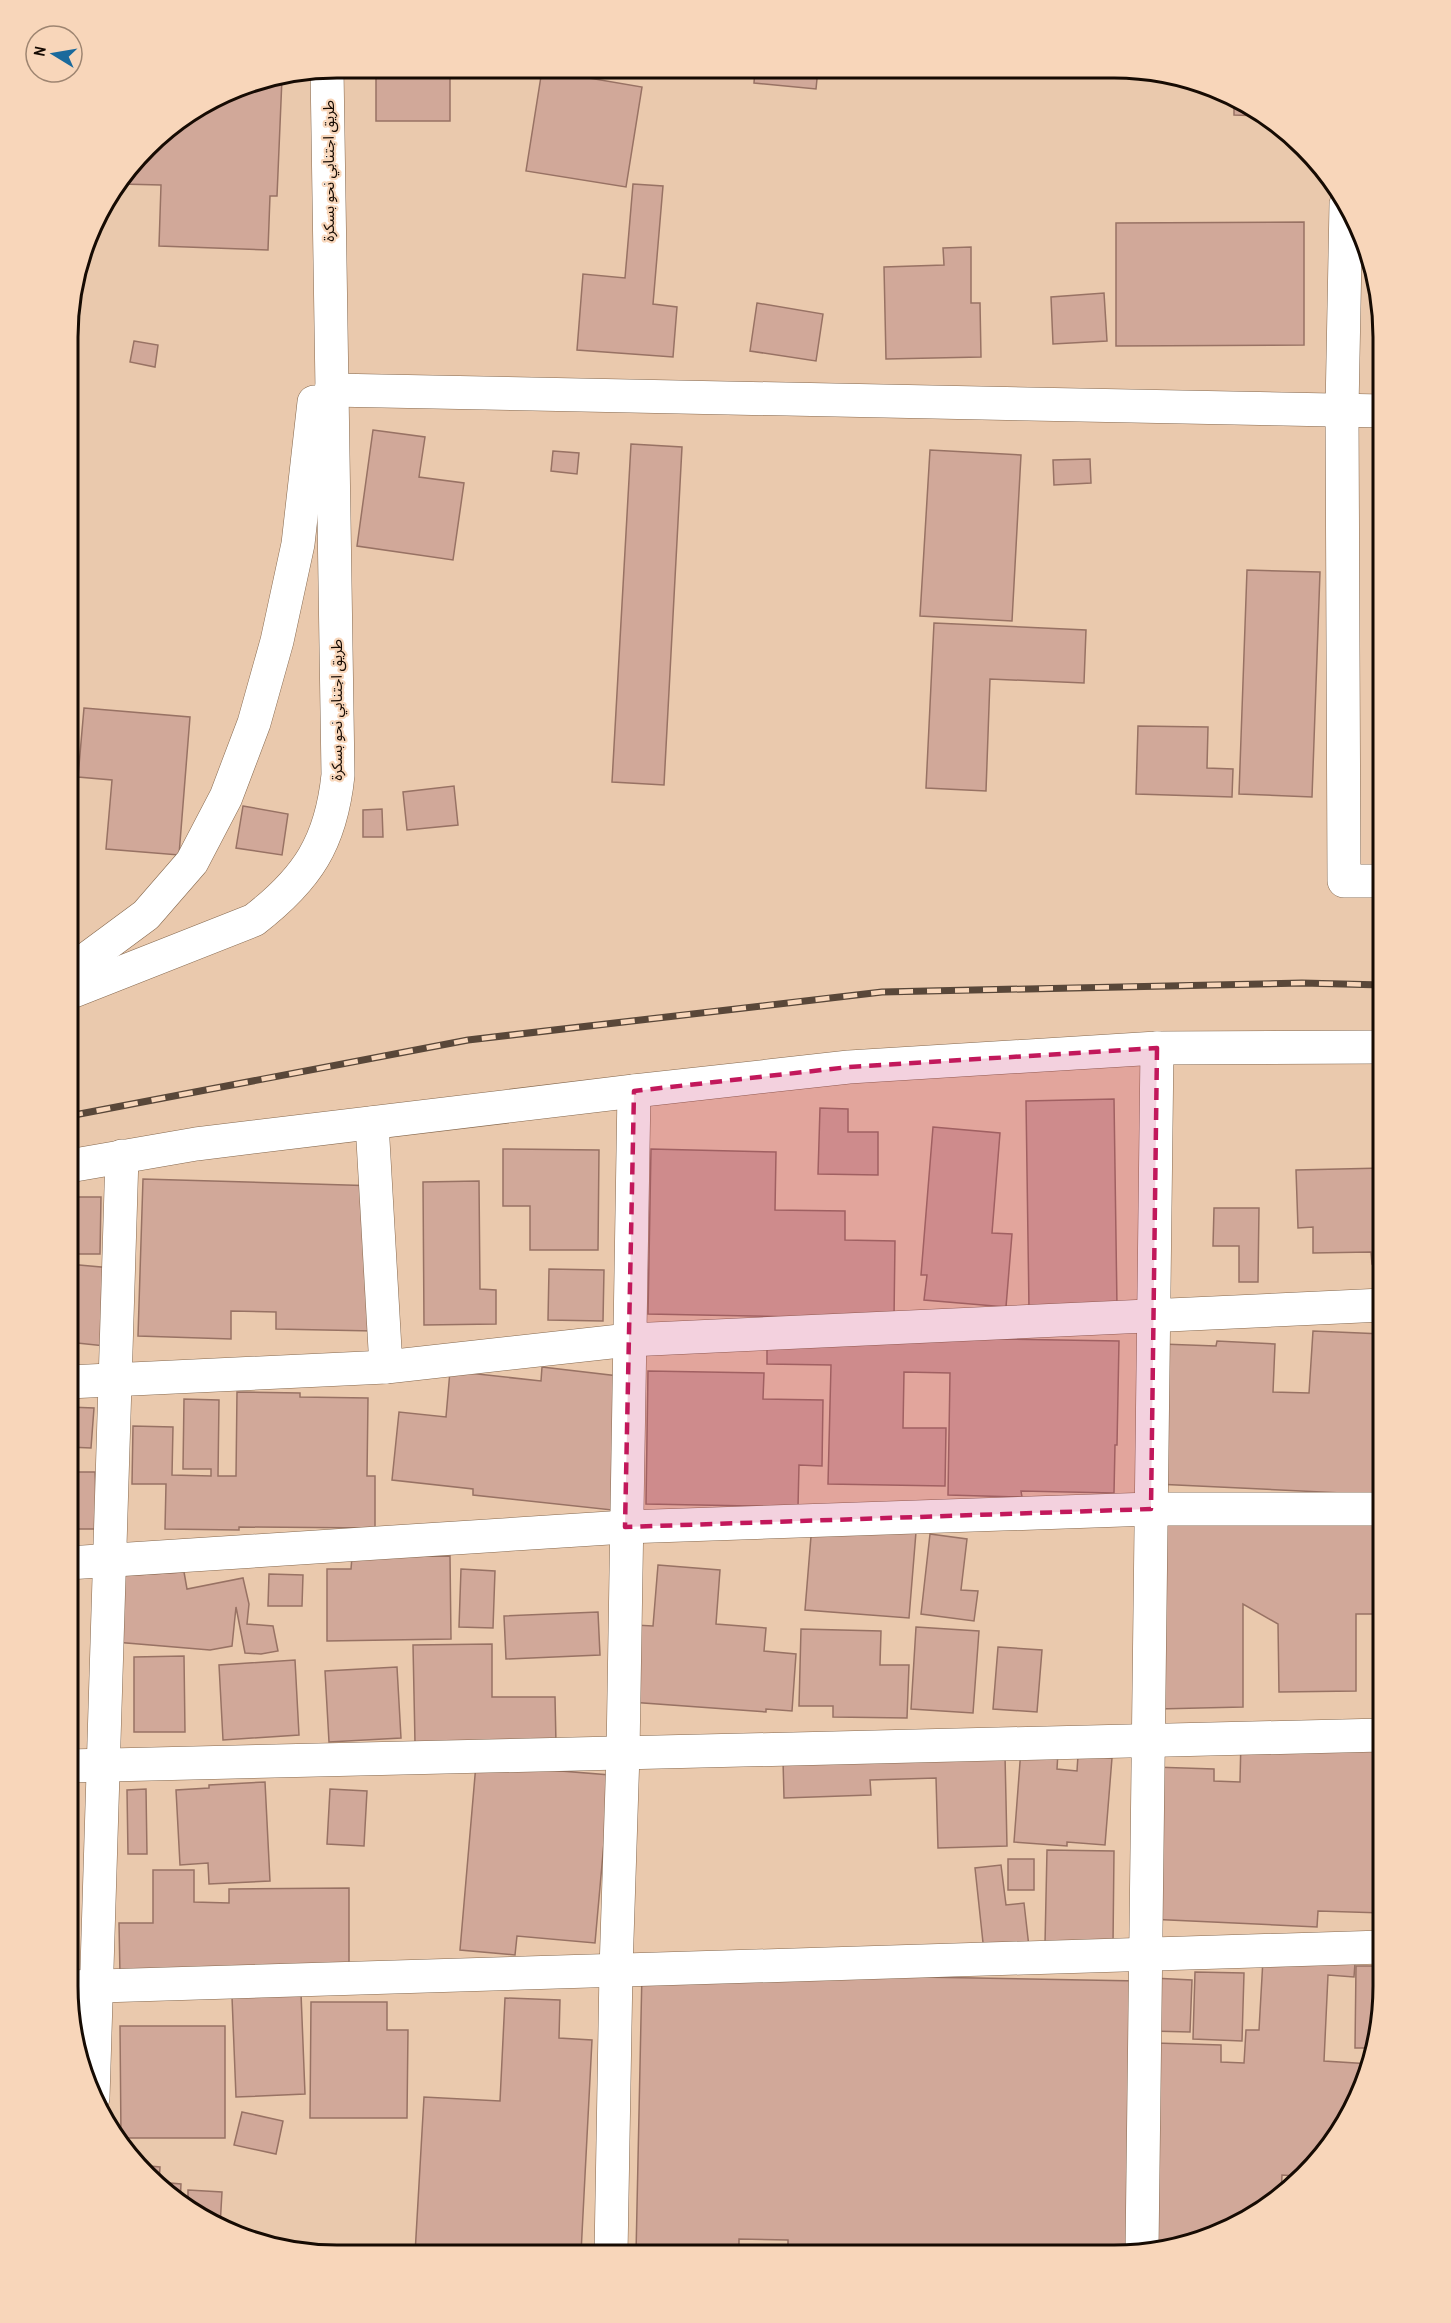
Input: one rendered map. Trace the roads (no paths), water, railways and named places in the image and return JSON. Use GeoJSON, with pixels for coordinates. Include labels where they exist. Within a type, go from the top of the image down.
{"type":"FeatureCollection","features":[{"type":"Feature","properties":{"kind":"street","name":"طريق اجتنابي نحو بسكرة"},"geometry":{"type":"LineString","coordinates":[[78,989],[254,920],[279,900],[302,876],[322,841],[333,808],[338,775],[327,79]]}},
{"type":"Feature","properties":{"kind":"street"},"geometry":{"type":"LineString","coordinates":[[1346,221],[1342,409],[1344,881],[1373,881]]}},
{"type":"Feature","properties":{"kind":"street","name":"طريق اجتنابي نحو بسكرة"},"geometry":{"type":"LineString","coordinates":[[78,965],[146,915],[192,862],[226,797],[250,734],[277,641],[298,544],[329,272]]}},
{"type":"Feature","properties":{"kind":"street"},"geometry":{"type":"LineString","coordinates":[[331,390],[1373,411]]}},
{"type":"Feature","properties":{"kind":"street"},"geometry":{"type":"LineString","coordinates":[[78,1164],[196,1144],[634,1090],[849,1067],[1156,1048],[1373,1047]]}},
{"type":"Feature","properties":{"kind":"street"},"geometry":{"type":"LineString","coordinates":[[1142,2243],[1156,1048]]}},
{"type":"Feature","properties":{"kind":"street"},"geometry":{"type":"LineString","coordinates":[[611,2245],[634,1090]]}},
{"type":"Feature","properties":{"kind":"street"},"geometry":{"type":"LineString","coordinates":[[372,1124],[386,1367]]}},
{"type":"Feature","properties":{"kind":"street"},"geometry":{"type":"LineString","coordinates":[[89,2060],[82,1986],[103,1766],[122,1156]]}},
{"type":"Feature","properties":{"kind":"street"},"geometry":{"type":"LineString","coordinates":[[78,1382],[386,1367],[629,1340],[1373,1305]]}},
{"type":"Feature","properties":{"kind":"street"},"geometry":{"type":"LineString","coordinates":[[78,1563],[625,1527],[1151,1509],[1373,1509]]}},
{"type":"Feature","properties":{"kind":"street"},"geometry":{"type":"LineString","coordinates":[[78,1766],[1373,1735]]}},
{"type":"Feature","properties":{"kind":"street"},"geometry":{"type":"LineString","coordinates":[[82,1986],[1373,1947]]}},
{"type":"Feature","properties":{"kind":"railway"},"geometry":{"type":"LineString","coordinates":[[78,1114],[468,1040],[882,992],[1302,983],[1373,985]]}}]}
